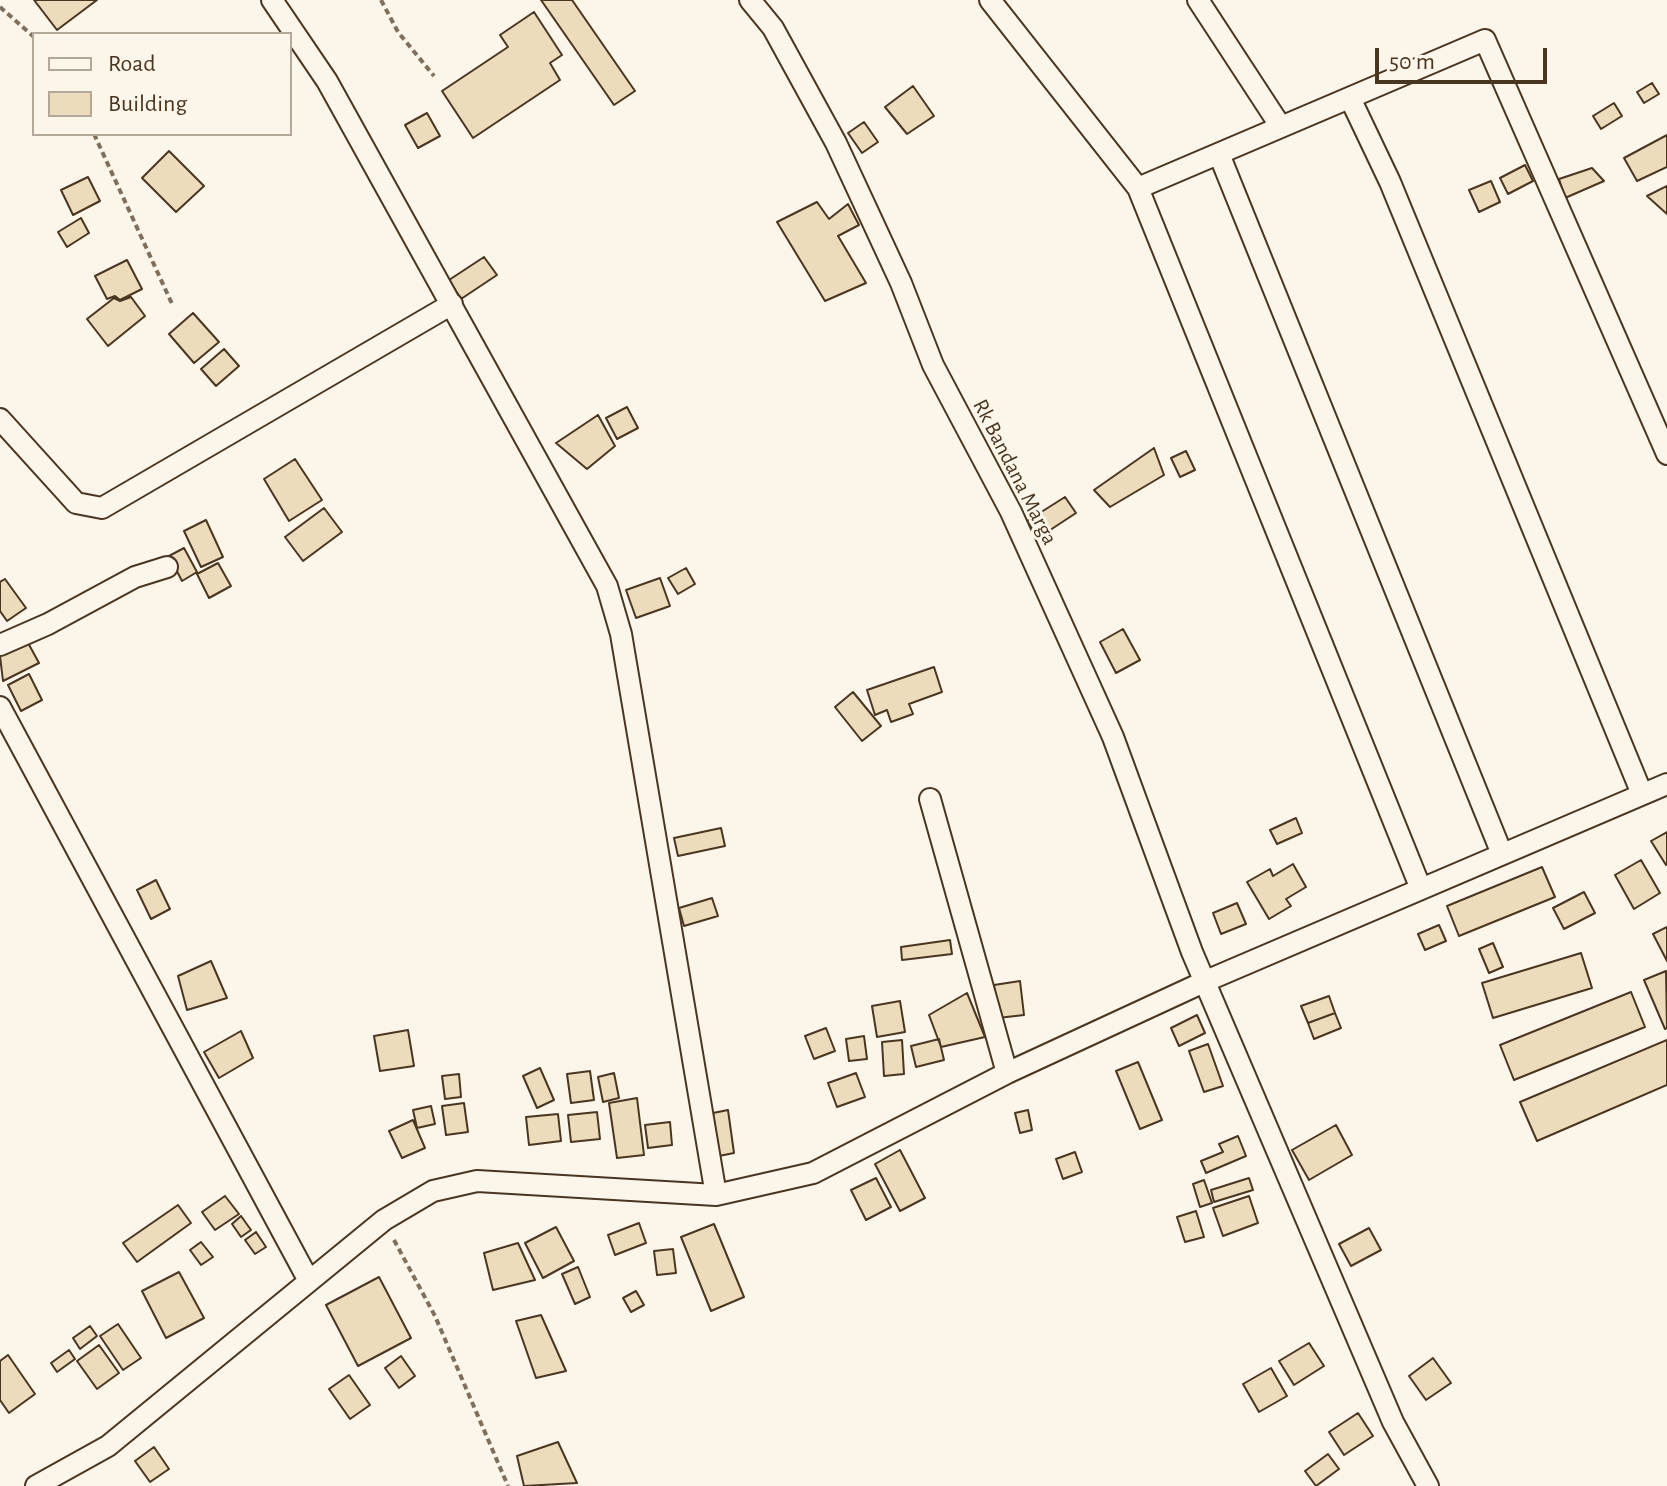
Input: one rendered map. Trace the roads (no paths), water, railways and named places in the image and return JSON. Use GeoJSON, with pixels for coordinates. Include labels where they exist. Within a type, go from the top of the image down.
{"type":"FeatureCollection","features":[{"type":"Feature","properties":{"kind":"street"},"geometry":{"type":"LineString","coordinates":[[272,0],[327,81],[607,586],[621,634],[716,1195]]}},
{"type":"Feature","properties":{"kind":"street","name":"Rk Bandana Marga"},"geometry":{"type":"LineString","coordinates":[[750,0],[773,28],[847,166],[901,283],[933,365],[1011,512],[1113,737],[1206,981],[1393,1422],[1428,1486]]}},
{"type":"Feature","properties":{"kind":"street"},"geometry":{"type":"LineString","coordinates":[[990,0],[1138,188],[1421,889]]}},
{"type":"Feature","properties":{"kind":"street"},"geometry":{"type":"LineString","coordinates":[[1198,0],[1281,127]]}},
{"type":"Feature","properties":{"kind":"street"},"geometry":{"type":"LineString","coordinates":[[1138,188],[1485,40],[1667,454]]}},
{"type":"Feature","properties":{"kind":"street"},"geometry":{"type":"LineString","coordinates":[[1350,98],[1390,182],[1642,794]]}},
{"type":"Feature","properties":{"kind":"street"},"geometry":{"type":"LineString","coordinates":[[1219,154],[1502,854]]}},
{"type":"Feature","properties":{"kind":"street"},"geometry":{"type":"LineString","coordinates":[[0,419],[76,503],[102,508],[452,304]]}},
{"type":"Feature","properties":{"kind":"street"},"geometry":{"type":"LineString","coordinates":[[0,645],[48,624],[135,577],[167,567]]}},
{"type":"Feature","properties":{"kind":"street"},"geometry":{"type":"LineString","coordinates":[[0,707],[309,1281]]}},
{"type":"Feature","properties":{"kind":"street"},"geometry":{"type":"LineString","coordinates":[[36,1486],[108,1446],[384,1220],[433,1191],[477,1181],[716,1195],[813,1173],[1007,1073],[1206,981],[1667,784]]}},
{"type":"Feature","properties":{"kind":"street"},"geometry":{"type":"LineString","coordinates":[[930,799],[1007,1073]]}}]}
